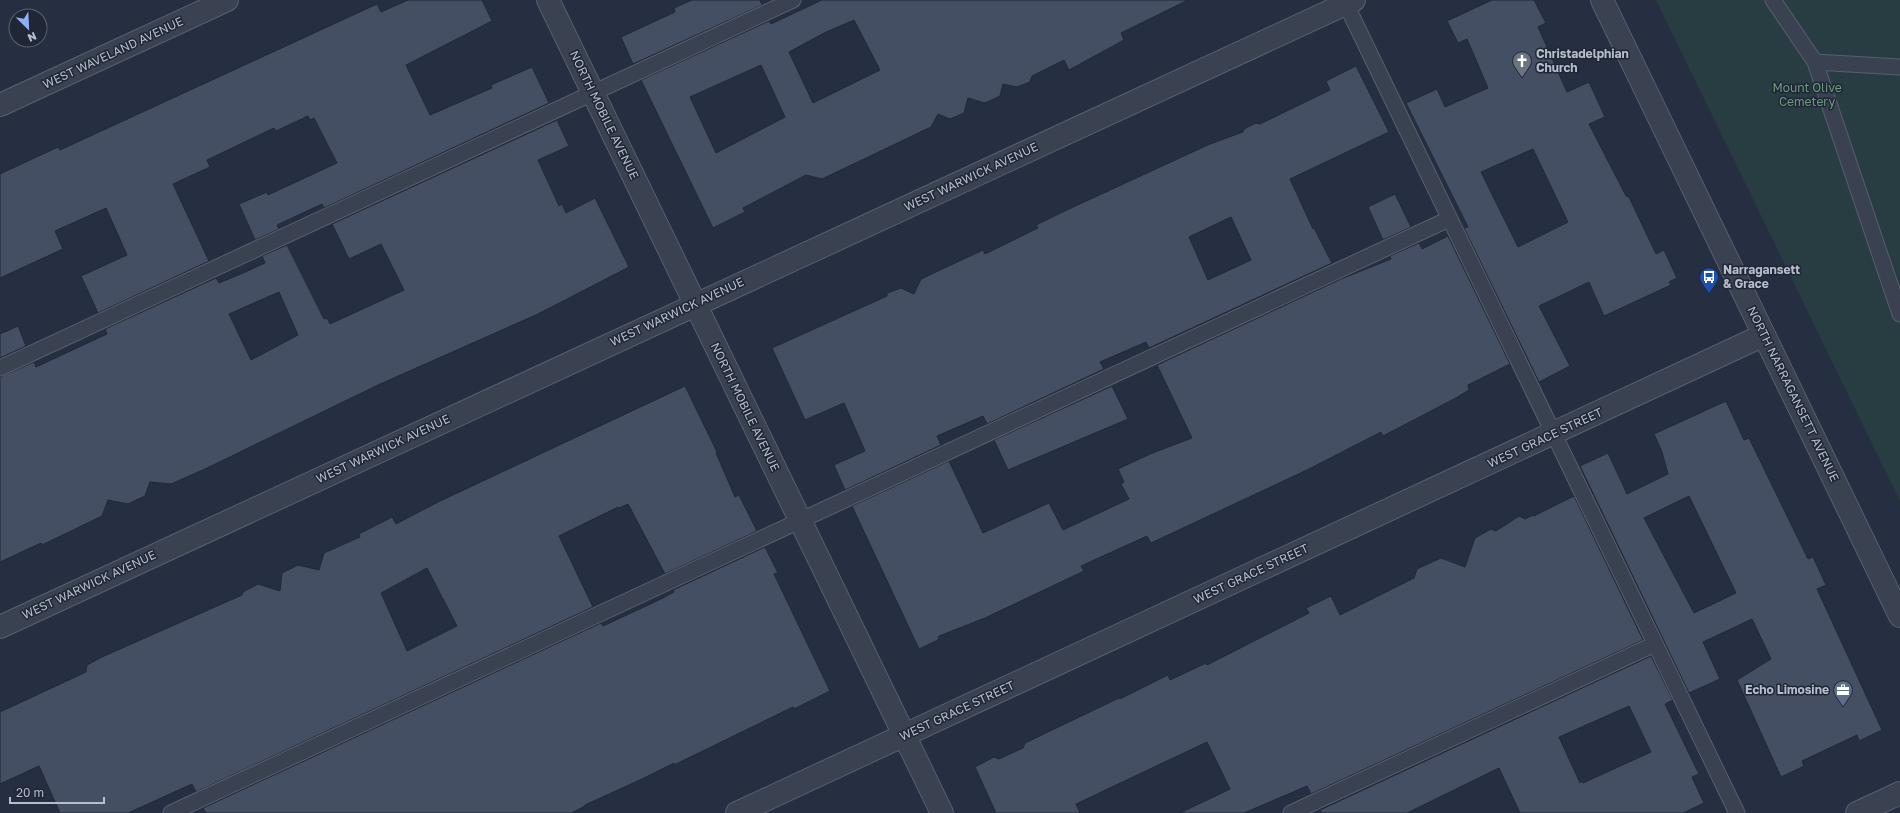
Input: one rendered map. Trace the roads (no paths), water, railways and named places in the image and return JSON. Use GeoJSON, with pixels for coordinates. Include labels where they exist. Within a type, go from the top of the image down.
{"type":"FeatureCollection","features":[{"type":"Feature","properties":{"kind":"street","name":"WEST WAVELAND AVENUE"},"geometry":{"type":"LineString","coordinates":[[0,105],[227,0]]}},
{"type":"Feature","properties":{"kind":"street","name":"NORTH MOBILE AVENUE"},"geometry":{"type":"LineString","coordinates":[[548,0],[942,813]]}},
{"type":"Feature","properties":{"kind":"street","name":"NORTH NARRAGANSETT AVENUE"},"geometry":{"type":"LineString","coordinates":[[1602,0],[1900,616]]}},
{"type":"Feature","properties":{"kind":"street","name":"WEST WARWICK AVENUE"},"geometry":{"type":"LineString","coordinates":[[0,627],[1348,1]]}},
{"type":"Feature","properties":{"kind":"street","name":"WEST GRACE STREET"},"geometry":{"type":"LineString","coordinates":[[737,813],[1764,335]]}},
{"type":"Feature","properties":{"kind":"street"},"geometry":{"type":"LineString","coordinates":[[1857,813],[1900,793]]}},
{"type":"Feature","properties":{"kind":"lane"},"geometry":{"type":"LineString","coordinates":[[0,368],[794,0]]}},
{"type":"Feature","properties":{"kind":"lane"},"geometry":{"type":"LineString","coordinates":[[1772,0],[1815,62],[1900,314]]}},
{"type":"Feature","properties":{"kind":"lane"},"geometry":{"type":"LineString","coordinates":[[1348,1],[1450,219],[1737,813]]}},
{"type":"Feature","properties":{"kind":"lane"},"geometry":{"type":"LineString","coordinates":[[1815,62],[1900,67]]}},
{"type":"Feature","properties":{"kind":"lane"},"geometry":{"type":"LineString","coordinates":[[171,813],[1450,219]]}},
{"type":"Feature","properties":{"kind":"lane"},"geometry":{"type":"LineString","coordinates":[[1291,813],[1655,644]]}},
{"type":"Feature","properties":{"kind":"place","name":"Christadelphian Church"},"geometry":{"type":"Point","coordinates":[1522,78]}},
{"type":"Feature","properties":{"kind":"place","name":"Narragansett & Grace"},"geometry":{"type":"Point","coordinates":[1709,294]}},
{"type":"Feature","properties":{"kind":"place","name":"Echo Limosine"},"geometry":{"type":"Point","coordinates":[1843,707]}},
{"type":"Feature","properties":{"kind":"park label","name":"Mount Olive Cemetery"},"geometry":{"type":"Point","coordinates":[1807,95]}}]}
